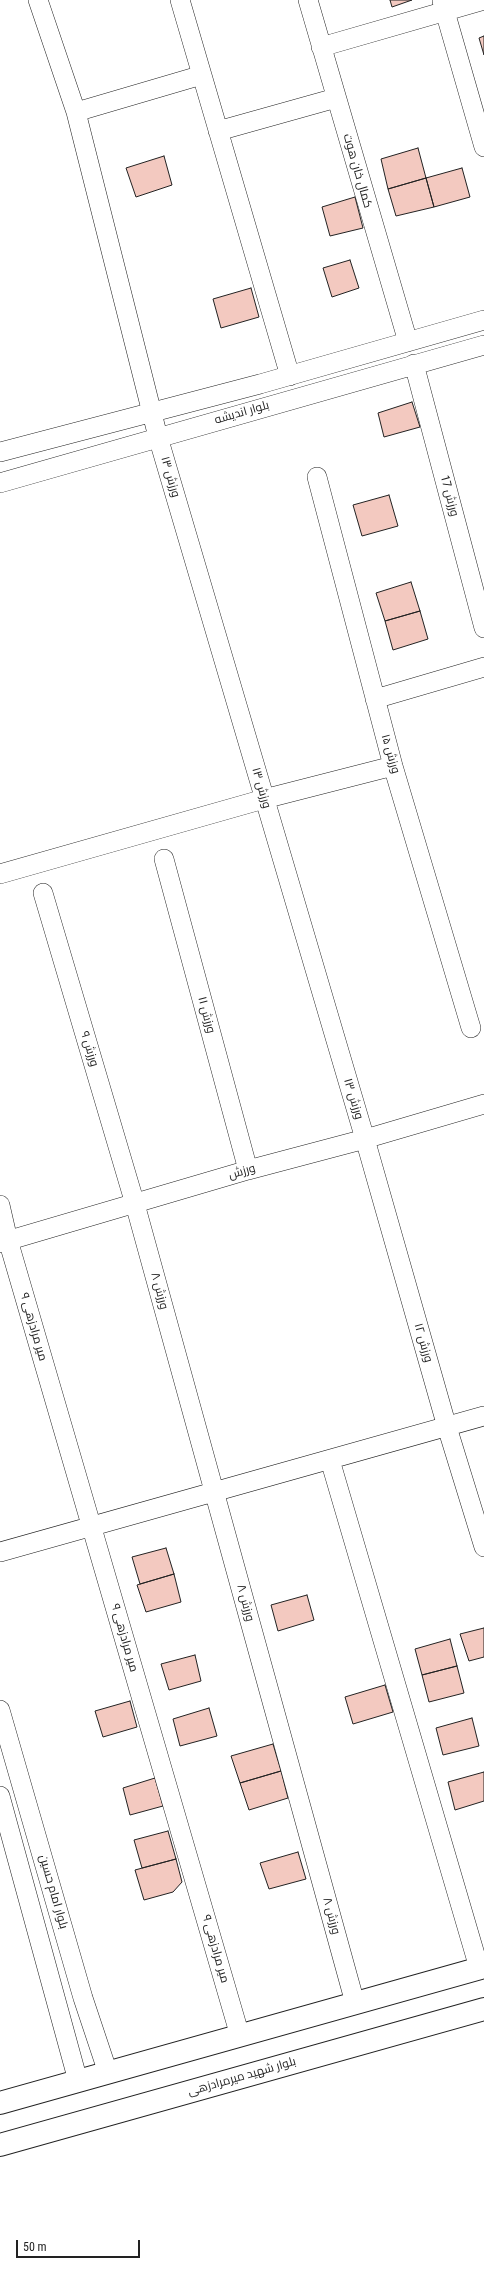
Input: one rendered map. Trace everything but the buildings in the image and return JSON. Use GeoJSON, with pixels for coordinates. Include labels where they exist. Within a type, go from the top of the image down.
{"type":"FeatureCollection","features":[{"type":"Feature","properties":{"kind":"main road"},"geometry":{"type":"LineString","coordinates":[[0,2103],[482,1968]]}},
{"type":"Feature","properties":{"kind":"main road","name":"بلوار شهید میرمرادزهی"},"geometry":{"type":"LineString","coordinates":[[0,2146],[484,2009]]}},
{"type":"Feature","properties":{"kind":"street","name":"ورزش ۱۳"},"geometry":{"type":"LineString","coordinates":[[38,0],[76,112],[158,437],[365,1139]]}},
{"type":"Feature","properties":{"kind":"street"},"geometry":{"type":"LineString","coordinates":[[180,0],[290,376]]}},
{"type":"Feature","properties":{"kind":"street","name":"کمال خان هوت"},"geometry":{"type":"LineString","coordinates":[[308,0],[408,342]]}},
{"type":"Feature","properties":{"kind":"street"},"geometry":{"type":"LineString","coordinates":[[322,47],[444,6],[484,0]]}},
{"type":"Feature","properties":{"kind":"street"},"geometry":{"type":"LineString","coordinates":[[444,6],[484,147]]}},
{"type":"Feature","properties":{"kind":"street"},"geometry":{"type":"LineString","coordinates":[[76,112],[202,75]]}},
{"type":"Feature","properties":{"kind":"street"},"geometry":{"type":"LineString","coordinates":[[218,131],[336,98]]}},
{"type":"Feature","properties":{"kind":"street","name":"بلوار اندیشه"},"geometry":{"type":"LineString","coordinates":[[0,452],[290,376],[484,320]]}},
{"type":"Feature","properties":{"kind":"street","name":"بلوار اندیشه"},"geometry":{"type":"LineString","coordinates":[[0,483],[484,344]]}},
{"type":"Feature","properties":{"kind":"street","name":"ورزش 17"},"geometry":{"type":"LineString","coordinates":[[414,364],[484,628]]}},
{"type":"Feature","properties":{"kind":"street","name":"ورزش ۱۵"},"geometry":{"type":"LineString","coordinates":[[318,476],[393,766],[471,1028]]}},
{"type":"Feature","properties":{"kind":"street"},"geometry":{"type":"LineString","coordinates":[[375,699],[484,667]]}},
{"type":"Feature","properties":{"kind":"street"},"geometry":{"type":"LineString","coordinates":[[0,874],[264,799],[393,766]]}},
{"type":"Feature","properties":{"kind":"street","name":"ورزش ۱۱"},"geometry":{"type":"LineString","coordinates":[[164,860],[248,1170]]}},
{"type":"Feature","properties":{"kind":"street","name":"ورزش ۹"},"geometry":{"type":"LineString","coordinates":[[43,893],[135,1204]]}},
{"type":"Feature","properties":{"kind":"street","name":"ورزش"},"geometry":{"type":"LineString","coordinates":[[4,1242],[248,1170],[365,1139],[484,1104]]}},
{"type":"Feature","properties":{"kind":"street","name":"ورزش ۱۲"},"geometry":{"type":"LineString","coordinates":[[365,1139],[447,1427],[484,1547]]}},
{"type":"Feature","properties":{"kind":"street","name":"ورزش ۸"},"geometry":{"type":"LineString","coordinates":[[135,1204],[355,2003]]}},
{"type":"Feature","properties":{"kind":"street","name":"میر مرادزهی ۹"},"geometry":{"type":"LineString","coordinates":[[0,1205],[4,1242],[91,1526],[240,2036]]}},
{"type":"Feature","properties":{"kind":"street"},"geometry":{"type":"LineString","coordinates":[[0,1552],[484,1416]]}},
{"type":"Feature","properties":{"kind":"street"},"geometry":{"type":"LineString","coordinates":[[330,1460],[482,1968]]}},
{"type":"Feature","properties":{"kind":"street","name":"بلوار امام حسین"},"geometry":{"type":"LineString","coordinates":[[0,1710],[83,1998],[108,2073]]}},
{"type":"Feature","properties":{"kind":"street"},"geometry":{"type":"LineString","coordinates":[[0,1796],[78,2081]]}}]}
